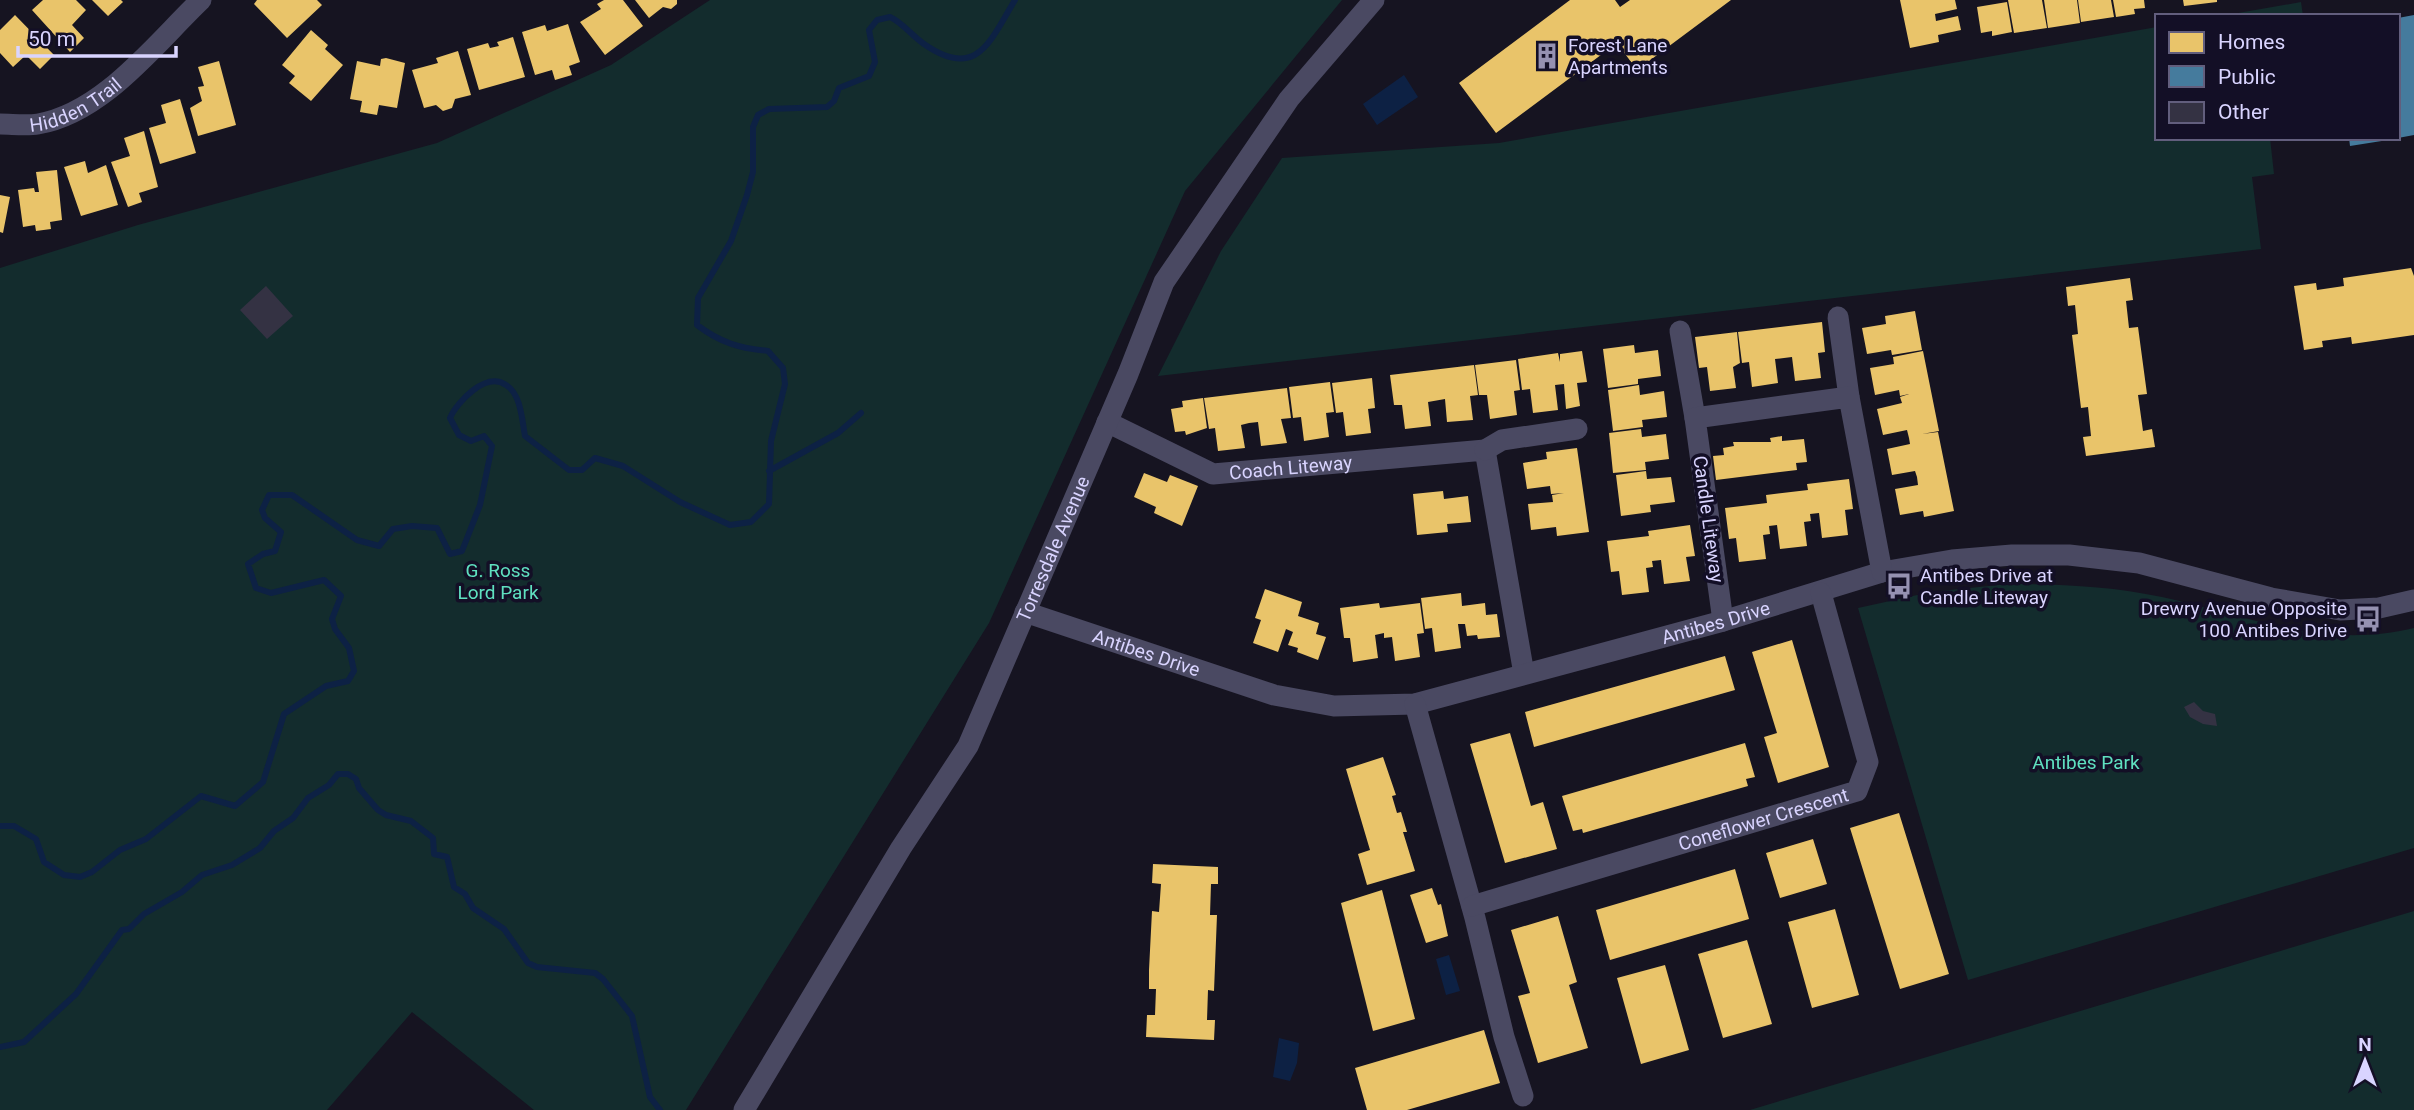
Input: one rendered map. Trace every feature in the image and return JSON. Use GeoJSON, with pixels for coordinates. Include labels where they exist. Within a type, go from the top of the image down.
{"type":"FeatureCollection","features":[{"type":"Feature","properties":{"kind":"street","name":"Hidden Trail"},"geometry":{"type":"LineString","coordinates":[[0,124],[37,125],[81,110],[116,85],[201,0]]}},
{"type":"Feature","properties":{"kind":"street","name":"Torresdale Avenue"},"geometry":{"type":"LineString","coordinates":[[744,1110],[901,848],[968,746],[1108,422],[1164,282],[1289,99],[1374,0]]}},
{"type":"Feature","properties":{"kind":"street"},"geometry":{"type":"LineString","coordinates":[[1838,317],[1849,397],[1882,572]]}},
{"type":"Feature","properties":{"kind":"street","name":"Candle Liteway"},"geometry":{"type":"LineString","coordinates":[[1680,331],[1723,621]]}},
{"type":"Feature","properties":{"kind":"street"},"geometry":{"type":"LineString","coordinates":[[1695,418],[1849,397]]}},
{"type":"Feature","properties":{"kind":"street","name":"Coach Liteway"},"geometry":{"type":"LineString","coordinates":[[1108,422],[1213,474],[1485,450],[1502,440],[1577,429]]}},
{"type":"Feature","properties":{"kind":"street"},"geometry":{"type":"LineString","coordinates":[[1485,450],[1524,674]]}},
{"type":"Feature","properties":{"kind":"street","name":"Antibes Drive"},"geometry":{"type":"LineString","coordinates":[[1025,612],[1274,695],[1334,706],[1415,704],[1723,621],[1821,593],[1882,572],[1952,560],[2012,555],[2069,555],[2139,563],[2271,598],[2340,610],[2379,608],[2414,600]]}},
{"type":"Feature","properties":{"kind":"street","name":"Coneflower Crescent"},"geometry":{"type":"LineString","coordinates":[[1472,906],[1857,790],[1868,762],[1821,593]]}},
{"type":"Feature","properties":{"kind":"street"},"geometry":{"type":"LineString","coordinates":[[1415,704],[1472,906],[1504,1037],[1523,1096]]}},
{"type":"Feature","properties":{"kind":"green space","name":"G. Ross Lord Park"},"geometry":{"type":"Polygon","coordinates":[[[710,0],[1342,0],[1185,191],[989,623],[686,1110],[534,1110],[412,1012],[327,1110],[0,1110],[0,268],[138,225],[437,143],[611,65],[710,0]]]}},
{"type":"Feature","properties":{"kind":"green space"},"geometry":{"type":"Polygon","coordinates":[[[2301,2],[2303,14],[2232,14],[2301,2]]]}},
{"type":"Feature","properties":{"kind":"green space"},"geometry":{"type":"Polygon","coordinates":[[[2155,27],[2155,140],[2270,140],[2274,174],[2252,177],[2261,249],[1158,376],[1221,251],[1282,158],[1499,143],[2155,27]]]}},
{"type":"Feature","properties":{"kind":"green space","name":"Antibes Park"},"geometry":{"type":"Polygon","coordinates":[[[2008,584],[2085,586],[2143,593],[2317,633],[2381,634],[2414,628],[2414,848],[1968,980],[1858,608],[1931,592],[2008,584]]]}},
{"type":"Feature","properties":{"kind":"green space"},"geometry":{"type":"Polygon","coordinates":[[[2414,911],[2414,1110],[1750,1110],[2414,911]]]}},
{"type":"Feature","properties":{"kind":"water"},"geometry":{"type":"Polygon","coordinates":[[[1404,75],[1418,97],[1377,125],[1363,104],[1404,75]]]}},
{"type":"Feature","properties":{"kind":"water"},"geometry":{"type":"Polygon","coordinates":[[[1449,955],[1460,991],[1446,995],[1436,959],[1449,955]]]}},
{"type":"Feature","properties":{"kind":"water"},"geometry":{"type":"Polygon","coordinates":[[[1279,1038],[1299,1043],[1297,1063],[1290,1081],[1273,1077],[1279,1038]]]}},
{"type":"Feature","properties":{"kind":"building: Homes"},"geometry":{"type":"Polygon","coordinates":[[[43,0],[76,0],[86,10],[72,25],[84,38],[70,52],[32,10],[43,0]]]}},
{"type":"Feature","properties":{"kind":"building: Homes"},"geometry":{"type":"Polygon","coordinates":[[[92,0],[121,0],[123,2],[108,16],[92,0]]]}},
{"type":"Feature","properties":{"kind":"building: Homes"},"geometry":{"type":"Polygon","coordinates":[[[257,0],[317,0],[322,5],[287,38],[254,4],[257,0]]]}},
{"type":"Feature","properties":{"kind":"building: Homes"},"geometry":{"type":"Polygon","coordinates":[[[604,0],[623,0],[643,26],[605,55],[580,22],[601,9],[597,4],[604,0]]]}},
{"type":"Feature","properties":{"kind":"building: Homes"},"geometry":{"type":"Polygon","coordinates":[[[635,0],[677,0],[677,4],[671,9],[663,7],[649,18],[635,0]]]}},
{"type":"Feature","properties":{"kind":"building: Homes","name":"Forest Lane Apartments"},"geometry":{"type":"Polygon","coordinates":[[[1570,0],[1615,0],[1620,7],[1630,0],[1731,0],[1637,70],[1617,43],[1496,133],[1459,83],[1570,0]]]}},
{"type":"Feature","properties":{"kind":"building: Homes"},"geometry":{"type":"Polygon","coordinates":[[[1900,0],[1955,0],[1957,9],[1935,14],[1936,21],[1958,16],[1961,30],[1938,35],[1939,42],[1910,48],[1900,0]]]}},
{"type":"Feature","properties":{"kind":"building: Homes"},"geometry":{"type":"Polygon","coordinates":[[[2008,0],[2042,0],[2047,28],[2014,33],[2008,0]]]}},
{"type":"Feature","properties":{"kind":"building: Homes"},"geometry":{"type":"Polygon","coordinates":[[[2044,0],[2077,0],[2080,23],[2048,28],[2044,0]]]}},
{"type":"Feature","properties":{"kind":"building: Homes"},"geometry":{"type":"Polygon","coordinates":[[[2078,0],[2111,0],[2114,17],[2081,22],[2078,0]]]}},
{"type":"Feature","properties":{"kind":"building: Homes"},"geometry":{"type":"Polygon","coordinates":[[[2113,0],[2144,0],[2145,8],[2134,9],[2135,14],[2116,17],[2113,0]]]}},
{"type":"Feature","properties":{"kind":"building: Homes"},"geometry":{"type":"Polygon","coordinates":[[[2183,0],[2217,0],[2217,2],[2184,6],[2183,0]]]}},
{"type":"Feature","properties":{"kind":"building: Homes"},"geometry":{"type":"Polygon","coordinates":[[[2007,2],[2012,32],[1992,36],[1992,31],[1981,33],[1977,7],[2007,2]]]}},
{"type":"Feature","properties":{"kind":"building: Homes"},"geometry":{"type":"Polygon","coordinates":[[[15,15],[54,55],[40,69],[26,55],[13,67],[0,53],[0,30],[15,15]]]}},
{"type":"Feature","properties":{"kind":"building: Homes"},"geometry":{"type":"Polygon","coordinates":[[[568,24],[580,62],[569,66],[572,75],[555,80],[552,70],[535,75],[522,32],[545,25],[547,31],[568,24]]]}},
{"type":"Feature","properties":{"kind":"building: Homes"},"geometry":{"type":"Polygon","coordinates":[[[311,30],[328,45],[325,49],[343,65],[311,101],[289,83],[295,76],[282,65],[311,30]]]}},
{"type":"Feature","properties":{"kind":"building: Homes"},"geometry":{"type":"Polygon","coordinates":[[[513,37],[525,77],[479,90],[467,49],[488,43],[490,48],[499,46],[497,42],[513,37]]]}},
{"type":"Feature","properties":{"kind":"building: Homes"},"geometry":{"type":"Polygon","coordinates":[[[458,51],[471,95],[455,99],[452,108],[443,111],[436,105],[424,108],[412,70],[438,63],[436,58],[458,51]]]}},
{"type":"Feature","properties":{"kind":"building: Homes"},"geometry":{"type":"Polygon","coordinates":[[[381,59],[405,63],[397,108],[379,105],[377,115],[360,112],[362,101],[350,99],[357,61],[380,66],[381,59]]]}},
{"type":"Feature","properties":{"kind":"building: Homes"},"geometry":{"type":"Polygon","coordinates":[[[219,61],[236,125],[198,136],[190,108],[202,101],[198,87],[204,86],[198,67],[219,61]]]}},
{"type":"Feature","properties":{"kind":"building: Homes"},"geometry":{"type":"Polygon","coordinates":[[[180,99],[196,153],[160,164],[149,128],[166,123],[161,105],[180,99]]]}},
{"type":"Feature","properties":{"kind":"building: Homes"},"geometry":{"type":"Polygon","coordinates":[[[144,131],[158,187],[139,193],[142,202],[128,207],[111,162],[130,156],[124,138],[144,131]]]}},
{"type":"Feature","properties":{"kind":"building: Homes"},"geometry":{"type":"Polygon","coordinates":[[[85,161],[88,173],[106,165],[118,205],[81,216],[64,167],[85,161]]]}},
{"type":"Feature","properties":{"kind":"building: Homes"},"geometry":{"type":"Polygon","coordinates":[[[57,170],[62,220],[50,222],[51,229],[36,231],[35,225],[23,227],[18,190],[34,188],[35,192],[39,192],[36,172],[57,170]]]}},
{"type":"Feature","properties":{"kind":"building: Homes"},"geometry":{"type":"Polygon","coordinates":[[[0,195],[10,197],[3,233],[0,232],[0,195]]]}},
{"type":"Feature","properties":{"kind":"building: Homes"},"geometry":{"type":"Polygon","coordinates":[[[2411,268],[2414,276],[2414,335],[2352,344],[2351,337],[2322,341],[2323,347],[2304,350],[2294,286],[2316,283],[2317,290],[2344,286],[2343,278],[2411,268]]]}},
{"type":"Feature","properties":{"kind":"building: Homes"},"geometry":{"type":"Polygon","coordinates":[[[2130,278],[2133,300],[2126,301],[2129,328],[2138,327],[2147,394],[2138,395],[2143,431],[2152,429],[2155,447],[2086,456],[2083,437],[2091,436],[2088,407],[2081,408],[2072,335],[2078,334],[2075,305],[2068,306],[2066,287],[2130,278]]]}},
{"type":"Feature","properties":{"kind":"building: Homes"},"geometry":{"type":"Polygon","coordinates":[[[1915,311],[1922,350],[1892,355],[1891,350],[1867,354],[1862,328],[1886,324],[1885,316],[1915,311]]]}},
{"type":"Feature","properties":{"kind":"building: Homes"},"geometry":{"type":"Polygon","coordinates":[[[1822,322],[1825,352],[1818,353],[1821,378],[1795,381],[1792,357],[1775,359],[1778,383],[1752,387],[1749,362],[1742,363],[1738,332],[1822,322]]]}},
{"type":"Feature","properties":{"kind":"building: Homes"},"geometry":{"type":"Polygon","coordinates":[[[1737,332],[1740,363],[1733,367],[1736,388],[1710,391],[1707,367],[1699,368],[1695,337],[1737,332]]]}},
{"type":"Feature","properties":{"kind":"building: Homes"},"geometry":{"type":"Polygon","coordinates":[[[1634,345],[1635,353],[1658,350],[1661,376],[1638,379],[1638,384],[1608,388],[1603,349],[1634,345]]]}},
{"type":"Feature","properties":{"kind":"building: Homes"},"geometry":{"type":"Polygon","coordinates":[[[1582,351],[1587,382],[1577,383],[1580,406],[1566,409],[1564,384],[1555,385],[1558,410],[1533,413],[1530,389],[1522,390],[1518,359],[1558,353],[1560,362],[1560,354],[1582,351]]]}},
{"type":"Feature","properties":{"kind":"building: Homes"},"geometry":{"type":"Polygon","coordinates":[[[1923,351],[1939,431],[1922,434],[1938,432],[1954,511],[1924,517],[1923,511],[1900,515],[1895,489],[1918,485],[1917,477],[1915,471],[1892,475],[1887,449],[1910,444],[1909,438],[1907,430],[1883,435],[1877,409],[1902,403],[1900,397],[1909,394],[1900,396],[1899,390],[1875,395],[1870,368],[1894,364],[1893,357],[1923,351]]]}},
{"type":"Feature","properties":{"kind":"building: Homes"},"geometry":{"type":"Polygon","coordinates":[[[1516,360],[1520,390],[1514,391],[1517,415],[1490,419],[1487,395],[1479,395],[1475,365],[1516,360]]]}},
{"type":"Feature","properties":{"kind":"building: Homes"},"geometry":{"type":"Polygon","coordinates":[[[1474,365],[1478,395],[1470,396],[1473,420],[1447,422],[1445,399],[1428,402],[1431,426],[1405,429],[1402,405],[1394,405],[1390,375],[1474,365]]]}},
{"type":"Feature","properties":{"kind":"building: Homes"},"geometry":{"type":"Polygon","coordinates":[[[1372,378],[1375,408],[1368,409],[1371,433],[1346,436],[1343,412],[1336,413],[1332,383],[1372,378]]]}},
{"type":"Feature","properties":{"kind":"building: Homes"},"geometry":{"type":"Polygon","coordinates":[[[1330,382],[1334,412],[1326,413],[1329,437],[1304,441],[1301,417],[1293,418],[1289,387],[1330,382]]]}},
{"type":"Feature","properties":{"kind":"building: Homes"},"geometry":{"type":"Polygon","coordinates":[[[1639,385],[1640,395],[1664,391],[1667,417],[1642,420],[1643,427],[1613,431],[1608,390],[1639,385]]]}},
{"type":"Feature","properties":{"kind":"building: Homes"},"geometry":{"type":"Polygon","coordinates":[[[1287,388],[1291,418],[1281,419],[1287,443],[1261,446],[1258,422],[1249,423],[1241,425],[1245,448],[1218,451],[1215,428],[1209,429],[1204,398],[1287,388]]]}},
{"type":"Feature","properties":{"kind":"building: Homes"},"geometry":{"type":"Polygon","coordinates":[[[1203,398],[1207,428],[1186,435],[1185,431],[1175,432],[1171,409],[1183,407],[1182,401],[1203,398]]]}},
{"type":"Feature","properties":{"kind":"building: Homes"},"geometry":{"type":"Polygon","coordinates":[[[1641,429],[1642,437],[1666,434],[1669,459],[1645,462],[1646,470],[1613,473],[1609,433],[1641,429]]]}},
{"type":"Feature","properties":{"kind":"building: Homes"},"geometry":{"type":"Polygon","coordinates":[[[1782,436],[1782,441],[1804,439],[1807,462],[1796,463],[1797,470],[1716,480],[1713,456],[1724,455],[1723,448],[1734,446],[1733,442],[1771,442],[1770,438],[1782,436]]]}},
{"type":"Feature","properties":{"kind":"building: Homes"},"geometry":{"type":"Polygon","coordinates":[[[1577,448],[1589,532],[1557,536],[1556,527],[1531,530],[1528,504],[1553,502],[1552,495],[1564,493],[1551,494],[1550,486],[1527,489],[1523,463],[1547,459],[1546,452],[1577,448]]]}},
{"type":"Feature","properties":{"kind":"building: Homes"},"geometry":{"type":"Polygon","coordinates":[[[1646,471],[1647,479],[1671,477],[1675,502],[1650,505],[1651,512],[1621,516],[1616,475],[1646,471]]]}},
{"type":"Feature","properties":{"kind":"building: Homes"},"geometry":{"type":"Polygon","coordinates":[[[1144,473],[1167,482],[1170,475],[1198,486],[1182,526],[1154,513],[1156,507],[1134,497],[1144,473]]]}},
{"type":"Feature","properties":{"kind":"building: Homes"},"geometry":{"type":"Polygon","coordinates":[[[1849,479],[1853,509],[1845,510],[1848,535],[1822,538],[1819,513],[1810,514],[1811,521],[1804,522],[1807,546],[1780,549],[1777,525],[1769,526],[1770,534],[1763,535],[1766,559],[1739,562],[1736,538],[1729,539],[1725,508],[1767,503],[1766,495],[1808,490],[1807,484],[1849,479]]]}},
{"type":"Feature","properties":{"kind":"building: Homes"},"geometry":{"type":"Polygon","coordinates":[[[1443,491],[1444,499],[1468,496],[1471,522],[1447,524],[1448,532],[1417,535],[1413,494],[1443,491]]]}},
{"type":"Feature","properties":{"kind":"building: Homes"},"geometry":{"type":"Polygon","coordinates":[[[1690,525],[1695,556],[1686,557],[1690,581],[1664,584],[1661,560],[1652,561],[1653,567],[1646,568],[1649,592],[1622,595],[1619,571],[1611,572],[1607,541],[1649,536],[1648,531],[1690,525]]]}},
{"type":"Feature","properties":{"kind":"building: Homes"},"geometry":{"type":"Polygon","coordinates":[[[1265,589],[1302,602],[1298,616],[1319,623],[1316,634],[1326,637],[1318,660],[1297,652],[1298,648],[1288,645],[1293,632],[1286,629],[1278,652],[1253,643],[1261,620],[1255,618],[1265,589]]]}},
{"type":"Feature","properties":{"kind":"building: Homes"},"geometry":{"type":"Polygon","coordinates":[[[1461,593],[1462,606],[1485,603],[1486,615],[1497,614],[1500,637],[1478,639],[1477,635],[1467,636],[1465,624],[1458,624],[1461,648],[1435,652],[1432,628],[1425,629],[1421,598],[1461,593]]]}},
{"type":"Feature","properties":{"kind":"building: Homes"},"geometry":{"type":"Polygon","coordinates":[[[1379,603],[1380,608],[1420,603],[1424,633],[1417,634],[1420,657],[1395,661],[1392,637],[1384,638],[1384,633],[1375,635],[1378,658],[1353,662],[1350,638],[1344,638],[1340,608],[1379,603]]]}},
{"type":"Feature","properties":{"kind":"building: Homes"},"geometry":{"type":"Polygon","coordinates":[[[1792,640],[1829,767],[1778,783],[1764,737],[1777,733],[1752,652],[1792,640]]]}},
{"type":"Feature","properties":{"kind":"building: Homes"},"geometry":{"type":"Polygon","coordinates":[[[1725,656],[1735,690],[1534,747],[1525,712],[1725,656]]]}},
{"type":"Feature","properties":{"kind":"building: Homes"},"geometry":{"type":"Polygon","coordinates":[[[1510,733],[1531,806],[1543,802],[1557,849],[1505,863],[1470,744],[1510,733]]]}},
{"type":"Feature","properties":{"kind":"building: Homes"},"geometry":{"type":"Polygon","coordinates":[[[1745,743],[1755,777],[1746,779],[1748,786],[1583,833],[1582,829],[1573,831],[1562,796],[1745,743]]]}},
{"type":"Feature","properties":{"kind":"building: Homes"},"geometry":{"type":"Polygon","coordinates":[[[1383,757],[1396,795],[1392,796],[1397,813],[1401,812],[1407,832],[1403,832],[1415,871],[1367,885],[1358,854],[1370,850],[1346,769],[1383,757]]]}},
{"type":"Feature","properties":{"kind":"building: Homes"},"geometry":{"type":"Polygon","coordinates":[[[1899,813],[1949,974],[1900,989],[1850,828],[1899,813]]]}},
{"type":"Feature","properties":{"kind":"building: Homes"},"geometry":{"type":"Polygon","coordinates":[[[1813,839],[1827,884],[1780,898],[1766,853],[1813,839]]]}},
{"type":"Feature","properties":{"kind":"building: Homes"},"geometry":{"type":"Polygon","coordinates":[[[1153,864],[1218,867],[1218,884],[1211,884],[1210,915],[1217,915],[1214,991],[1208,990],[1207,1020],[1215,1020],[1214,1040],[1146,1037],[1147,1015],[1155,1015],[1156,989],[1149,989],[1149,970],[1152,911],[1159,912],[1161,884],[1152,883],[1153,864]]]}},
{"type":"Feature","properties":{"kind":"building: Homes"},"geometry":{"type":"Polygon","coordinates":[[[1735,869],[1749,919],[1610,960],[1596,910],[1735,869]]]}},
{"type":"Feature","properties":{"kind":"building: Homes"},"geometry":{"type":"Polygon","coordinates":[[[1432,888],[1438,905],[1441,904],[1448,936],[1426,943],[1410,895],[1432,888]]]}},
{"type":"Feature","properties":{"kind":"building: Homes"},"geometry":{"type":"Polygon","coordinates":[[[1382,890],[1415,1019],[1373,1031],[1341,903],[1382,890]]]}},
{"type":"Feature","properties":{"kind":"building: Homes"},"geometry":{"type":"Polygon","coordinates":[[[1835,909],[1859,995],[1812,1008],[1788,922],[1835,909]]]}},
{"type":"Feature","properties":{"kind":"building: Homes"},"geometry":{"type":"Polygon","coordinates":[[[1558,916],[1577,982],[1569,985],[1588,1048],[1538,1063],[1518,996],[1530,993],[1511,930],[1558,916]]]}},
{"type":"Feature","properties":{"kind":"building: Homes"},"geometry":{"type":"Polygon","coordinates":[[[1747,940],[1772,1024],[1723,1038],[1698,954],[1747,940]]]}},
{"type":"Feature","properties":{"kind":"building: Homes"},"geometry":{"type":"Polygon","coordinates":[[[1665,965],[1689,1050],[1641,1064],[1617,978],[1665,965]]]}},
{"type":"Feature","properties":{"kind":"building: Homes"},"geometry":{"type":"Polygon","coordinates":[[[1484,1030],[1500,1083],[1407,1110],[1367,1110],[1355,1068],[1484,1030]]]}},
{"type":"Feature","properties":{"kind":"building: Public"},"geometry":{"type":"Polygon","coordinates":[[[2414,15],[2414,135],[2400,138],[2400,18],[2414,15]]]}},
{"type":"Feature","properties":{"kind":"building: Public"},"geometry":{"type":"Polygon","coordinates":[[[2349,140],[2388,140],[2350,146],[2349,140]]]}},
{"type":"Feature","properties":{"kind":"building: Other"},"geometry":{"type":"Polygon","coordinates":[[[266,286],[293,316],[267,339],[240,310],[266,286]]]}},
{"type":"Feature","properties":{"kind":"building: Other"},"geometry":{"type":"Polygon","coordinates":[[[2194,702],[2203,711],[2215,714],[2217,726],[2203,724],[2190,717],[2184,707],[2194,702]]]}},
{"type":"Feature","properties":{"kind":"waterway"},"geometry":{"type":"LineString","coordinates":[[0,826],[14,826],[36,839],[44,862],[64,875],[80,877],[92,872],[120,850],[146,839],[201,796],[235,806],[263,782],[284,714],[326,686],[348,681],[354,671],[349,648],[335,629],[332,619],[341,596],[324,580],[271,593],[256,588],[248,564],[263,554],[275,551],[281,532],[265,518],[262,510],[269,495],[292,495],[357,540],[379,546],[393,529],[412,526],[437,528],[450,554],[462,551],[480,505],[492,446],[484,436],[471,441],[459,435],[450,418],[459,404],[481,385],[498,382],[511,389],[520,408],[525,436],[569,470],[582,470],[595,458],[623,466],[680,502],[730,525],[751,522],[769,504],[771,441],[785,384],[783,368],[768,351],[731,344],[697,325],[698,298],[731,241],[747,195],[753,172],[753,127],[758,115],[769,109],[827,107],[834,101],[839,88],[869,76],[875,62],[869,30],[877,20],[890,17],[924,44],[942,54],[957,58],[969,57],[989,42],[1015,0]]}},
{"type":"Feature","properties":{"kind":"waterway"},"geometry":{"type":"LineString","coordinates":[[769,471],[838,433],[861,413]]}},
{"type":"Feature","properties":{"kind":"waterway"},"geometry":{"type":"LineString","coordinates":[[0,1047],[24,1042],[76,994],[122,930],[129,929],[144,914],[182,892],[202,875],[232,865],[260,848],[274,831],[293,818],[308,798],[329,785],[338,774],[348,774],[356,779],[359,788],[378,810],[386,815],[411,821],[433,838],[434,854],[447,857],[454,887],[465,894],[473,908],[504,929],[528,963],[537,967],[595,973],[603,979],[632,1016],[650,1097],[660,1110]]}},
{"type":"Feature","properties":{"kind":"place","name":"Forest Lane Apartments"},"geometry":{"type":"Point","coordinates":[1547,56]}},
{"type":"Feature","properties":{"kind":"place","name":"Antibes Drive at Candle Liteway"},"geometry":{"type":"Point","coordinates":[1899,586]}},
{"type":"Feature","properties":{"kind":"place","name":"Drewry Avenue Opposite 100 Antibes Drive"},"geometry":{"type":"Point","coordinates":[2368,619]}}]}
